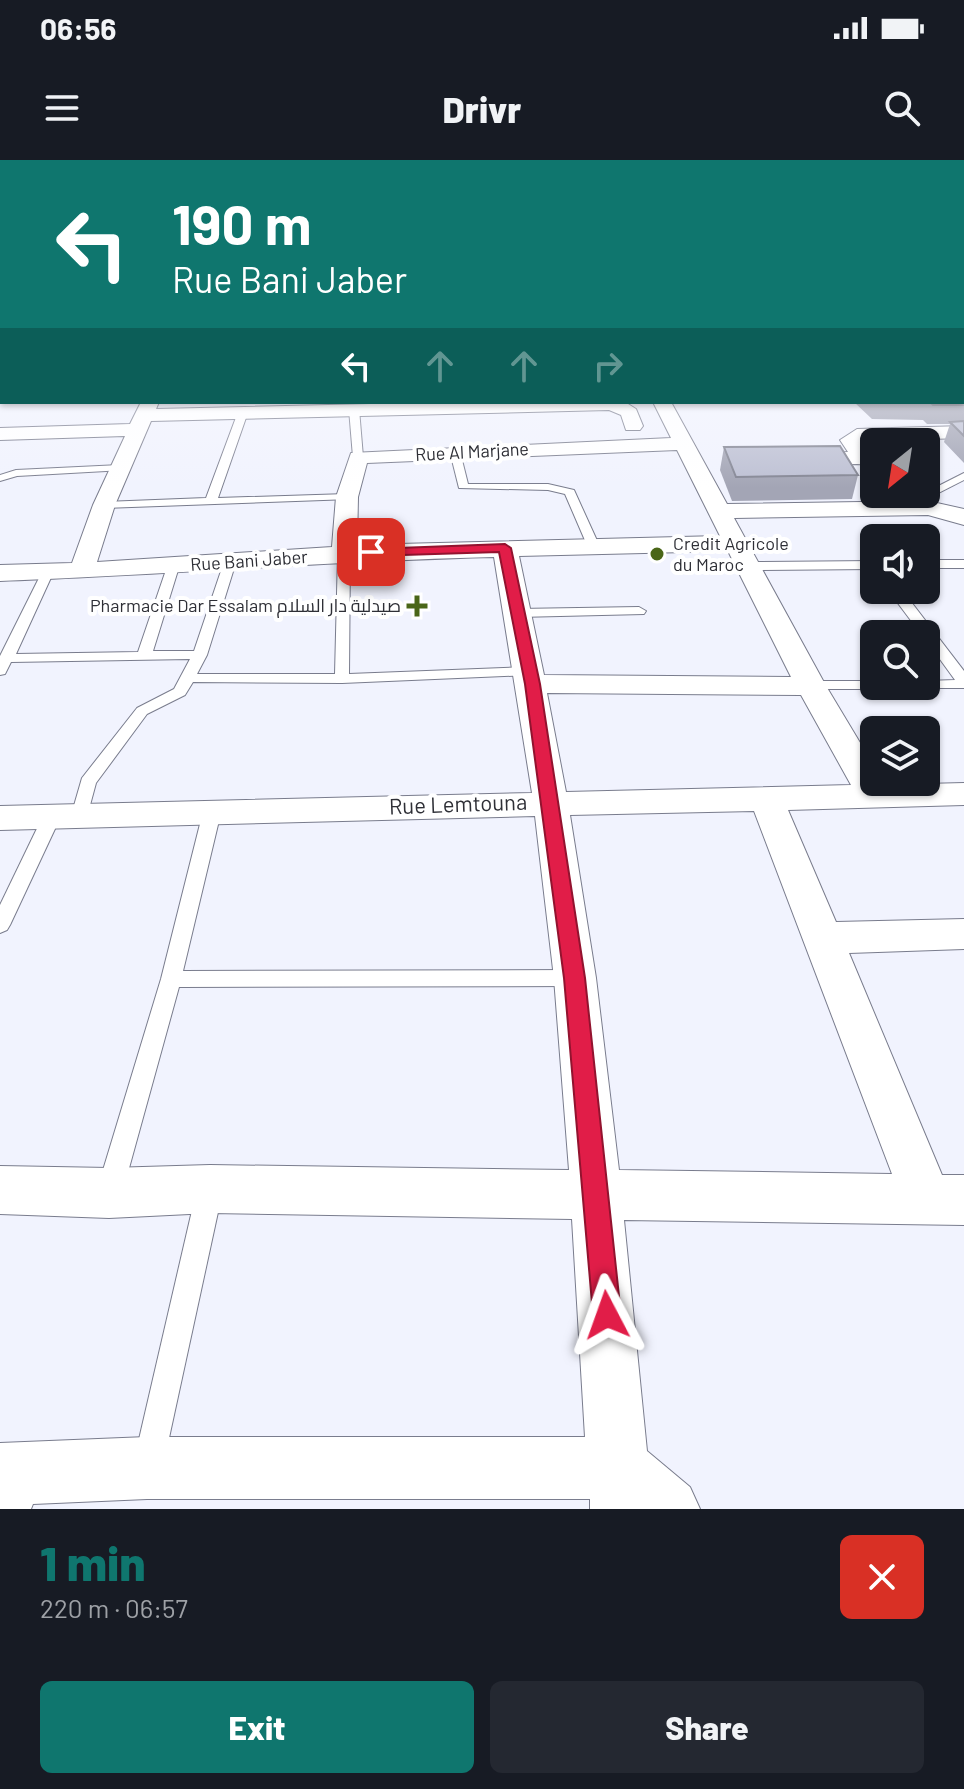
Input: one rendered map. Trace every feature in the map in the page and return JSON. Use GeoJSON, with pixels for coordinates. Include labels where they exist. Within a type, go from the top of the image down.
{"type":"FeatureCollection","features":[{"type":"Feature","properties":{"kind":"street"},"geometry":{"type":"LineString","coordinates":[[0,434],[143,416],[609,404],[627,409],[633,426]]}},
{"type":"Feature","properties":{"kind":"street"},"geometry":{"type":"LineString","coordinates":[[663,404],[811,686],[875,797]]}},
{"type":"Feature","properties":{"kind":"street"},"geometry":{"type":"LineString","coordinates":[[82,570],[104,505],[143,416]]}},
{"type":"Feature","properties":{"kind":"street"},"geometry":{"type":"LineString","coordinates":[[940,433],[964,432]]}},
{"type":"Feature","properties":{"kind":"street"},"geometry":{"type":"LineString","coordinates":[[860,435],[850,440],[860,455]]}},
{"type":"Feature","properties":{"kind":"street","name":"Rue Al Marjane"},"geometry":{"type":"LineString","coordinates":[[358,457],[455,452],[688,452],[724,460]]}},
{"type":"Feature","properties":{"kind":"street"},"geometry":{"type":"LineString","coordinates":[[344,553],[347,497],[358,457]]}},
{"type":"Feature","properties":{"kind":"street"},"geometry":{"type":"LineString","coordinates":[[786,459],[860,464]]}},
{"type":"Feature","properties":{"kind":"street"},"geometry":{"type":"LineString","coordinates":[[720,511],[860,502]]}},
{"type":"Feature","properties":{"kind":"street"},"geometry":{"type":"LineString","coordinates":[[936,508],[964,518]]}},
{"type":"Feature","properties":{"kind":"street","name":"Rue Bani Jaber"},"geometry":{"type":"LineString","coordinates":[[0,573],[173,567],[344,553],[593,545],[744,555]]}},
{"type":"Feature","properties":{"kind":"street"},"geometry":{"type":"LineString","coordinates":[[505,548],[531,678],[575,978],[597,1193],[620,1488]]}},
{"type":"Feature","properties":{"kind":"street"},"geometry":{"type":"LineString","coordinates":[[531,678],[811,686]]}},
{"type":"Feature","properties":{"kind":"street","name":"Rue Lemtouna"},"geometry":{"type":"LineString","coordinates":[[0,818],[964,794]]}},
{"type":"Feature","properties":{"kind":"street"},"geometry":{"type":"LineString","coordinates":[[0,1190],[109,1193],[210,1189],[597,1193],[945,1200],[824,938],[767,800]]}},
{"type":"Feature","properties":{"kind":"street"},"geometry":{"type":"LineString","coordinates":[[824,938],[964,934]]}},
{"type":"Feature","properties":{"kind":"street"},"geometry":{"type":"LineString","coordinates":[[3,1485],[147,1468],[620,1488],[668,1509]]}},
{"type":"Feature","properties":{"kind":"lane"},"geometry":{"type":"LineString","coordinates":[[354,409],[358,457]]}},
{"type":"Feature","properties":{"kind":"lane"},"geometry":{"type":"LineString","coordinates":[[211,501],[243,412]]}},
{"type":"Feature","properties":{"kind":"lane"},"geometry":{"type":"LineString","coordinates":[[455,452],[463,486],[548,487],[570,492],[593,545]]}},
{"type":"Feature","properties":{"kind":"lane"},"geometry":{"type":"LineString","coordinates":[[0,478],[16,473],[120,468]]}},
{"type":"Feature","properties":{"kind":"lane"},"geometry":{"type":"LineString","coordinates":[[940,485],[964,476]]}},
{"type":"Feature","properties":{"kind":"lane"},"geometry":{"type":"LineString","coordinates":[[104,505],[347,497]]}},
{"type":"Feature","properties":{"kind":"lane"},"geometry":{"type":"LineString","coordinates":[[342,679],[344,553]]}},
{"type":"Feature","properties":{"kind":"lane"},"geometry":{"type":"LineString","coordinates":[[744,555],[860,564]]}},
{"type":"Feature","properties":{"kind":"lane"},"geometry":{"type":"LineString","coordinates":[[0,925],[88,782],[142,711],[180,692],[200,655],[230,562]]}},
{"type":"Feature","properties":{"kind":"lane"},"geometry":{"type":"LineString","coordinates":[[940,564],[964,564]]}},
{"type":"Feature","properties":{"kind":"lane"},"geometry":{"type":"LineString","coordinates":[[144,656],[173,567]]}},
{"type":"Feature","properties":{"kind":"lane"},"geometry":{"type":"LineString","coordinates":[[48,571],[3,664],[200,655]]}},
{"type":"Feature","properties":{"kind":"lane"},"geometry":{"type":"LineString","coordinates":[[905,604],[964,683]]}},
{"type":"Feature","properties":{"kind":"lane"},"geometry":{"type":"LineString","coordinates":[[518,613],[639,611]]}},
{"type":"Feature","properties":{"kind":"lane"},"geometry":{"type":"LineString","coordinates":[[188,678],[531,678]]}},
{"type":"Feature","properties":{"kind":"lane"},"geometry":{"type":"LineString","coordinates":[[940,684],[964,683]]}},
{"type":"Feature","properties":{"kind":"lane"},"geometry":{"type":"LineString","coordinates":[[811,686],[860,685]]}},
{"type":"Feature","properties":{"kind":"lane"},"geometry":{"type":"LineString","coordinates":[[109,1193],[171,979],[212,812]]}},
{"type":"Feature","properties":{"kind":"lane"},"geometry":{"type":"LineString","coordinates":[[171,979],[575,978]]}},
{"type":"Feature","properties":{"kind":"lane"},"geometry":{"type":"LineString","coordinates":[[147,1468],[210,1189]]}},
{"type":"Feature","properties":{"kind":"building"},"geometry":{"type":"Polygon","coordinates":[[[964,421],[964,436],[950,422],[964,421]]]}},
{"type":"Feature","properties":{"kind":"building"},"geometry":{"type":"Polygon","coordinates":[[[840,446],[858,475],[736,477],[724,447],[840,446]]]}},
{"type":"Feature","properties":{"kind":"place","name":"Credit Agricole du Maroc"},"geometry":{"type":"Point","coordinates":[657,554]}},
{"type":"Feature","properties":{"kind":"place","name":"Pharmacie Dar Essalam صيدلية دار السلام"},"geometry":{"type":"Point","coordinates":[417,606]}},
{"type":"Feature","properties":{"kind":"route"},"geometry":{"type":"LineString","coordinates":[[371,552],[505,548],[532,684],[575,978],[607,1315]]}}]}
